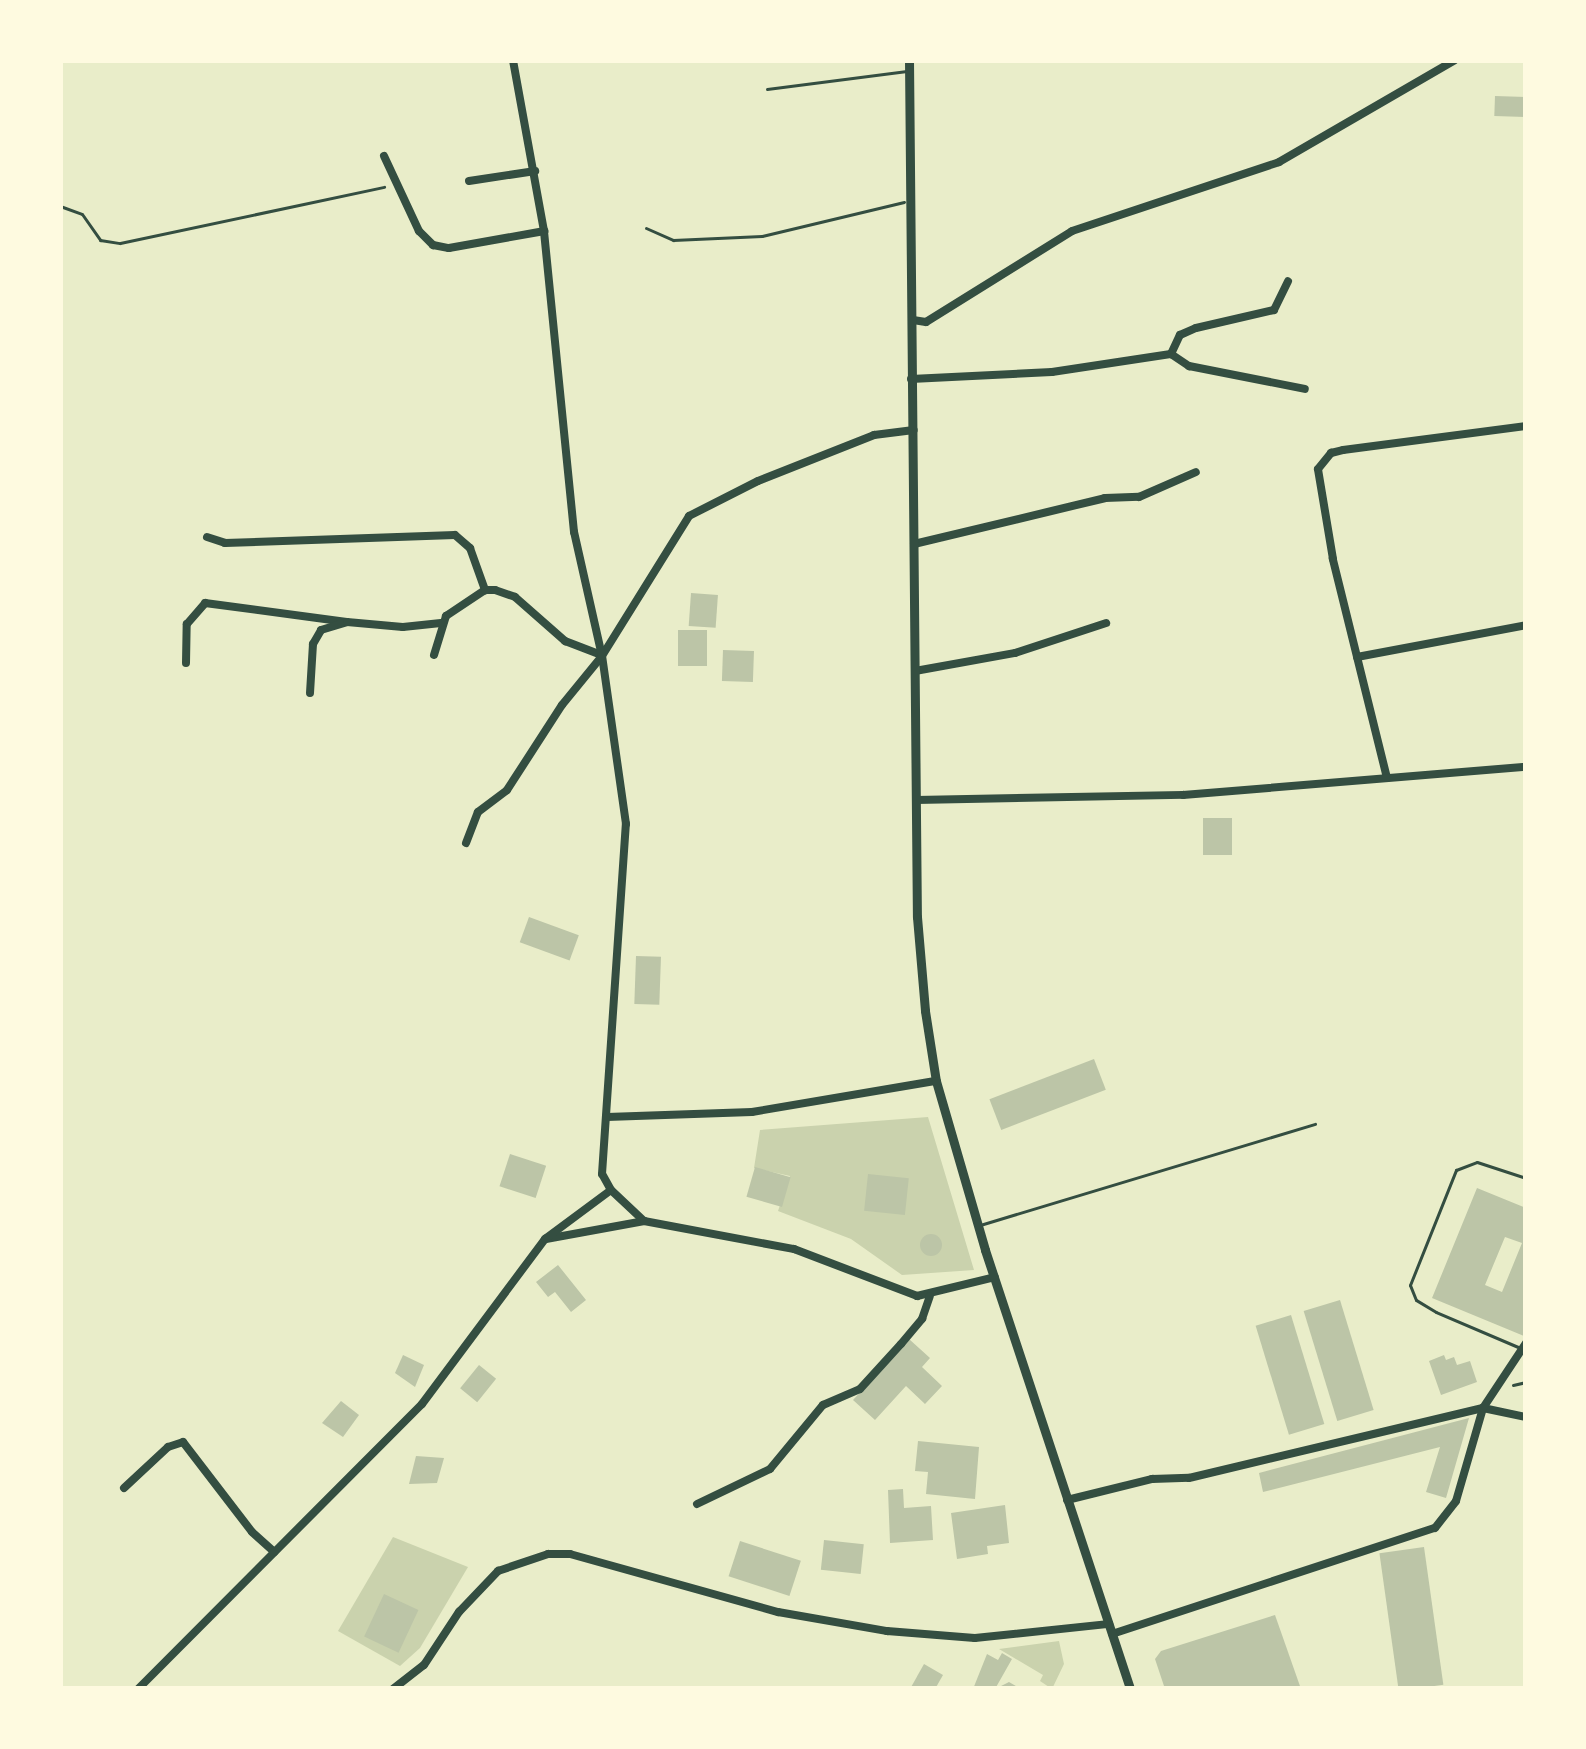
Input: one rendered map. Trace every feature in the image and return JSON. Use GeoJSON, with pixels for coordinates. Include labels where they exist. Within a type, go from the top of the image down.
{"type":"FeatureCollection","features":[{"type":"Feature","properties":{"kind":"street"},"geometry":{"type":"LineString","coordinates":[[513,60],[544,231],[574,532],[602,656],[628,851],[602,1174],[611,1190],[644,1220]]}},
{"type":"Feature","properties":{"kind":"street"},"geometry":{"type":"LineString","coordinates":[[913,320],[926,322],[1072,231],[1279,162],[1455,60]]}},
{"type":"Feature","properties":{"kind":"street"},"geometry":{"type":"LineString","coordinates":[[908,65],[917,917],[936,1081],[978,1226],[1130,1689]]}},
{"type":"Feature","properties":{"kind":"street"},"geometry":{"type":"LineString","coordinates":[[384,156],[419,231],[433,245],[449,248],[544,231]]}},
{"type":"Feature","properties":{"kind":"street"},"geometry":{"type":"LineString","coordinates":[[469,181],[535,171]]}},
{"type":"Feature","properties":{"kind":"street"},"geometry":{"type":"LineString","coordinates":[[1171,354],[1180,335],[1196,328],[1274,310],[1288,281]]}},
{"type":"Feature","properties":{"kind":"street"},"geometry":{"type":"LineString","coordinates":[[911,379],[1052,371],[1171,354],[1189,366],[1306,389]]}},
{"type":"Feature","properties":{"kind":"street"},"geometry":{"type":"LineString","coordinates":[[1387,778],[1318,469],[1323,460],[1343,451],[1526,426]]}},
{"type":"Feature","properties":{"kind":"street"},"geometry":{"type":"LineString","coordinates":[[466,842],[478,812],[507,790],[562,705],[602,656],[677,530],[694,511],[874,435],[914,430]]}},
{"type":"Feature","properties":{"kind":"street"},"geometry":{"type":"LineString","coordinates":[[914,544],[1105,498],[1139,496],[1196,472]]}},
{"type":"Feature","properties":{"kind":"street"},"geometry":{"type":"LineString","coordinates":[[207,536],[225,543],[455,535],[470,548],[485,590]]}},
{"type":"Feature","properties":{"kind":"street"},"geometry":{"type":"LineString","coordinates":[[485,590],[515,597],[553,633],[602,656]]}},
{"type":"Feature","properties":{"kind":"street"},"geometry":{"type":"LineString","coordinates":[[186,663],[187,624],[205,603],[403,627],[441,623],[485,590]]}},
{"type":"Feature","properties":{"kind":"street"},"geometry":{"type":"LineString","coordinates":[[310,693],[315,637],[347,622]]}},
{"type":"Feature","properties":{"kind":"street"},"geometry":{"type":"LineString","coordinates":[[915,671],[1015,653],[1106,622]]}},
{"type":"Feature","properties":{"kind":"street"},"geometry":{"type":"LineString","coordinates":[[434,656],[441,623]]}},
{"type":"Feature","properties":{"kind":"street"},"geometry":{"type":"LineString","coordinates":[[1357,658],[1526,625]]}},
{"type":"Feature","properties":{"kind":"street"},"geometry":{"type":"LineString","coordinates":[[916,800],[1183,795],[1526,766]]}},
{"type":"Feature","properties":{"kind":"street"},"geometry":{"type":"LineString","coordinates":[[607,1117],[752,1112],[936,1081]]}},
{"type":"Feature","properties":{"kind":"street"},"geometry":{"type":"LineString","coordinates":[[138,1689],[422,1404],[545,1239],[611,1190]]}},
{"type":"Feature","properties":{"kind":"street"},"geometry":{"type":"LineString","coordinates":[[545,1239],[644,1220],[794,1250],[902,1293],[930,1296],[995,1277]]}},
{"type":"Feature","properties":{"kind":"street"},"geometry":{"type":"LineString","coordinates":[[697,1504],[770,1469],[823,1406],[860,1389],[922,1319],[930,1296]]}},
{"type":"Feature","properties":{"kind":"street"},"geometry":{"type":"LineString","coordinates":[[393,1689],[411,1683],[486,1582],[510,1564],[548,1554],[570,1554],[778,1612],[905,1633],[975,1638],[1110,1629],[1435,1528],[1456,1501],[1484,1408],[1524,1346]]}},
{"type":"Feature","properties":{"kind":"street"},"geometry":{"type":"LineString","coordinates":[[1067,1500],[1152,1479],[1189,1478],[1484,1408],[1526,1417]]}},
{"type":"Feature","properties":{"kind":"street"},"geometry":{"type":"LineString","coordinates":[[124,1488],[168,1447],[184,1442],[252,1532],[274,1552]]}},
{"type":"Feature","properties":{"kind":"lane"},"geometry":{"type":"LineString","coordinates":[[1434,60],[1440,70]]}},
{"type":"Feature","properties":{"kind":"lane"},"geometry":{"type":"LineString","coordinates":[[767,89],[908,65]]}},
{"type":"Feature","properties":{"kind":"lane"},"geometry":{"type":"LineString","coordinates":[[646,228],[673,240],[763,236],[906,202]]}},
{"type":"Feature","properties":{"kind":"lane"},"geometry":{"type":"LineString","coordinates":[[978,1226],[1315,1124]]}},
{"type":"Feature","properties":{"kind":"lane"},"geometry":{"type":"LineString","coordinates":[[1524,1346],[1436,1312],[1416,1300],[1410,1285],[1456,1169],[1478,1162],[1526,1178]]}},
{"type":"Feature","properties":{"kind":"path"},"geometry":{"type":"LineString","coordinates":[[60,206],[82,214],[100,240],[120,243],[398,185]]}},
{"type":"Feature","properties":{"kind":"green space"},"geometry":{"type":"Polygon","coordinates":[[[928,1117],[974,1270],[902,1275],[851,1239],[778,1211],[790,1176],[754,1168],[760,1130],[928,1117]]]}},
{"type":"Feature","properties":{"kind":"green space"},"geometry":{"type":"Polygon","coordinates":[[[393,1537],[468,1567],[420,1648],[400,1666],[338,1631],[393,1537]]]}},
{"type":"Feature","properties":{"kind":"green space"},"geometry":{"type":"Polygon","coordinates":[[[1059,1641],[1064,1664],[1052,1689],[1040,1681],[1043,1675],[999,1649],[1059,1641]]]}},
{"type":"Feature","properties":{"kind":"building"},"geometry":{"type":"Polygon","coordinates":[[[1495,96],[1526,97],[1525,117],[1494,116],[1495,96]]]}},
{"type":"Feature","properties":{"kind":"building"},"geometry":{"type":"Polygon","coordinates":[[[691,593],[718,595],[716,628],[689,626],[691,593]]]}},
{"type":"Feature","properties":{"kind":"building"},"geometry":{"type":"Polygon","coordinates":[[[678,630],[707,630],[707,666],[678,666],[678,630]]]}},
{"type":"Feature","properties":{"kind":"building"},"geometry":{"type":"Polygon","coordinates":[[[723,650],[754,651],[753,682],[722,681],[723,650]]]}},
{"type":"Feature","properties":{"kind":"building"},"geometry":{"type":"Polygon","coordinates":[[[1203,818],[1232,818],[1232,855],[1203,855],[1203,818]]]}},
{"type":"Feature","properties":{"kind":"building"},"geometry":{"type":"Polygon","coordinates":[[[529,917],[579,935],[570,960],[520,942],[529,917]]]}},
{"type":"Feature","properties":{"kind":"building"},"geometry":{"type":"Polygon","coordinates":[[[636,956],[661,957],[659,1005],[634,1004],[636,956]]]}},
{"type":"Feature","properties":{"kind":"building"},"geometry":{"type":"Polygon","coordinates":[[[1094,1059],[1106,1090],[1001,1130],[989,1099],[1094,1059]]]}},
{"type":"Feature","properties":{"kind":"building"},"geometry":{"type":"Polygon","coordinates":[[[510,1154],[546,1166],[536,1198],[499,1186],[510,1154]]]}},
{"type":"Feature","properties":{"kind":"building"},"geometry":{"type":"Polygon","coordinates":[[[755,1167],[791,1177],[782,1207],[746,1197],[755,1167]]]}},
{"type":"Feature","properties":{"kind":"building"},"geometry":{"type":"Polygon","coordinates":[[[868,1174],[909,1178],[905,1215],[864,1211],[868,1174]]]}},
{"type":"Feature","properties":{"kind":"building"},"geometry":{"type":"Polygon","coordinates":[[[1477,1188],[1526,1208],[1524,1336],[1432,1298],[1477,1188]],[[1505,1237],[1485,1285],[1502,1292],[1522,1243],[1505,1237]]]}},
{"type":"Feature","properties":{"kind":"building"},"geometry":{"type":"Polygon","coordinates":[[[931,1234],[942,1245],[931,1256],[920,1245],[931,1234]]]}},
{"type":"Feature","properties":{"kind":"building"},"geometry":{"type":"Polygon","coordinates":[[[558,1265],[586,1300],[571,1312],[555,1292],[548,1297],[536,1282],[558,1265]]]}},
{"type":"Feature","properties":{"kind":"building"},"geometry":{"type":"Polygon","coordinates":[[[1340,1300],[1374,1410],[1337,1421],[1304,1311],[1340,1300]]]}},
{"type":"Feature","properties":{"kind":"building"},"geometry":{"type":"Polygon","coordinates":[[[1291,1315],[1324,1424],[1289,1435],[1256,1326],[1291,1315]]]}},
{"type":"Feature","properties":{"kind":"building"},"geometry":{"type":"Polygon","coordinates":[[[909,1339],[930,1358],[922,1367],[942,1386],[925,1404],[906,1386],[875,1420],[853,1400],[909,1339]]]}},
{"type":"Feature","properties":{"kind":"building"},"geometry":{"type":"Polygon","coordinates":[[[403,1355],[424,1365],[415,1387],[395,1373],[403,1355]]]}},
{"type":"Feature","properties":{"kind":"building"},"geometry":{"type":"Polygon","coordinates":[[[1444,1355],[1446,1360],[1454,1357],[1457,1365],[1470,1361],[1477,1382],[1441,1395],[1429,1361],[1444,1355]]]}},
{"type":"Feature","properties":{"kind":"building"},"geometry":{"type":"Polygon","coordinates":[[[479,1365],[496,1379],[477,1402],[460,1388],[479,1365]]]}},
{"type":"Feature","properties":{"kind":"building"},"geometry":{"type":"Polygon","coordinates":[[[341,1401],[359,1415],[343,1437],[322,1423],[341,1401]]]}},
{"type":"Feature","properties":{"kind":"building"},"geometry":{"type":"Polygon","coordinates":[[[1469,1418],[1446,1498],[1426,1492],[1440,1447],[1263,1492],[1259,1473],[1469,1418]]]}},
{"type":"Feature","properties":{"kind":"building"},"geometry":{"type":"Polygon","coordinates":[[[918,1441],[979,1447],[975,1499],[926,1494],[928,1472],[915,1471],[918,1441]]]}},
{"type":"Feature","properties":{"kind":"building"},"geometry":{"type":"Polygon","coordinates":[[[416,1456],[444,1458],[437,1483],[409,1484],[416,1456]]]}},
{"type":"Feature","properties":{"kind":"building"},"geometry":{"type":"Polygon","coordinates":[[[903,1489],[904,1508],[931,1506],[933,1540],[890,1543],[888,1490],[903,1489]]]}},
{"type":"Feature","properties":{"kind":"building"},"geometry":{"type":"Polygon","coordinates":[[[1005,1505],[1009,1543],[987,1546],[988,1554],[957,1559],[951,1513],[1005,1505]]]}},
{"type":"Feature","properties":{"kind":"building"},"geometry":{"type":"Polygon","coordinates":[[[824,1540],[864,1544],[861,1574],[821,1570],[824,1540]]]}},
{"type":"Feature","properties":{"kind":"building"},"geometry":{"type":"Polygon","coordinates":[[[740,1541],[801,1561],[789,1596],[729,1576],[740,1541]]]}},
{"type":"Feature","properties":{"kind":"building"},"geometry":{"type":"Polygon","coordinates":[[[1424,1547],[1443,1685],[1399,1689],[1379,1553],[1424,1547]]]}},
{"type":"Feature","properties":{"kind":"building"},"geometry":{"type":"Polygon","coordinates":[[[384,1594],[418,1610],[399,1653],[364,1637],[384,1594]]]}},
{"type":"Feature","properties":{"kind":"building"},"geometry":{"type":"Polygon","coordinates":[[[1275,1615],[1301,1689],[1165,1689],[1155,1659],[1161,1651],[1275,1615]]]}},
{"type":"Feature","properties":{"kind":"building"},"geometry":{"type":"Polygon","coordinates":[[[1002,1653],[1012,1659],[995,1689],[973,1689],[987,1654],[998,1660],[1002,1653]]]}},
{"type":"Feature","properties":{"kind":"building"},"geometry":{"type":"Polygon","coordinates":[[[924,1664],[943,1675],[935,1689],[910,1689],[924,1664]]]}},
{"type":"Feature","properties":{"kind":"building"},"geometry":{"type":"Polygon","coordinates":[[[1009,1682],[1021,1689],[995,1689],[1009,1682]]]}}]}
